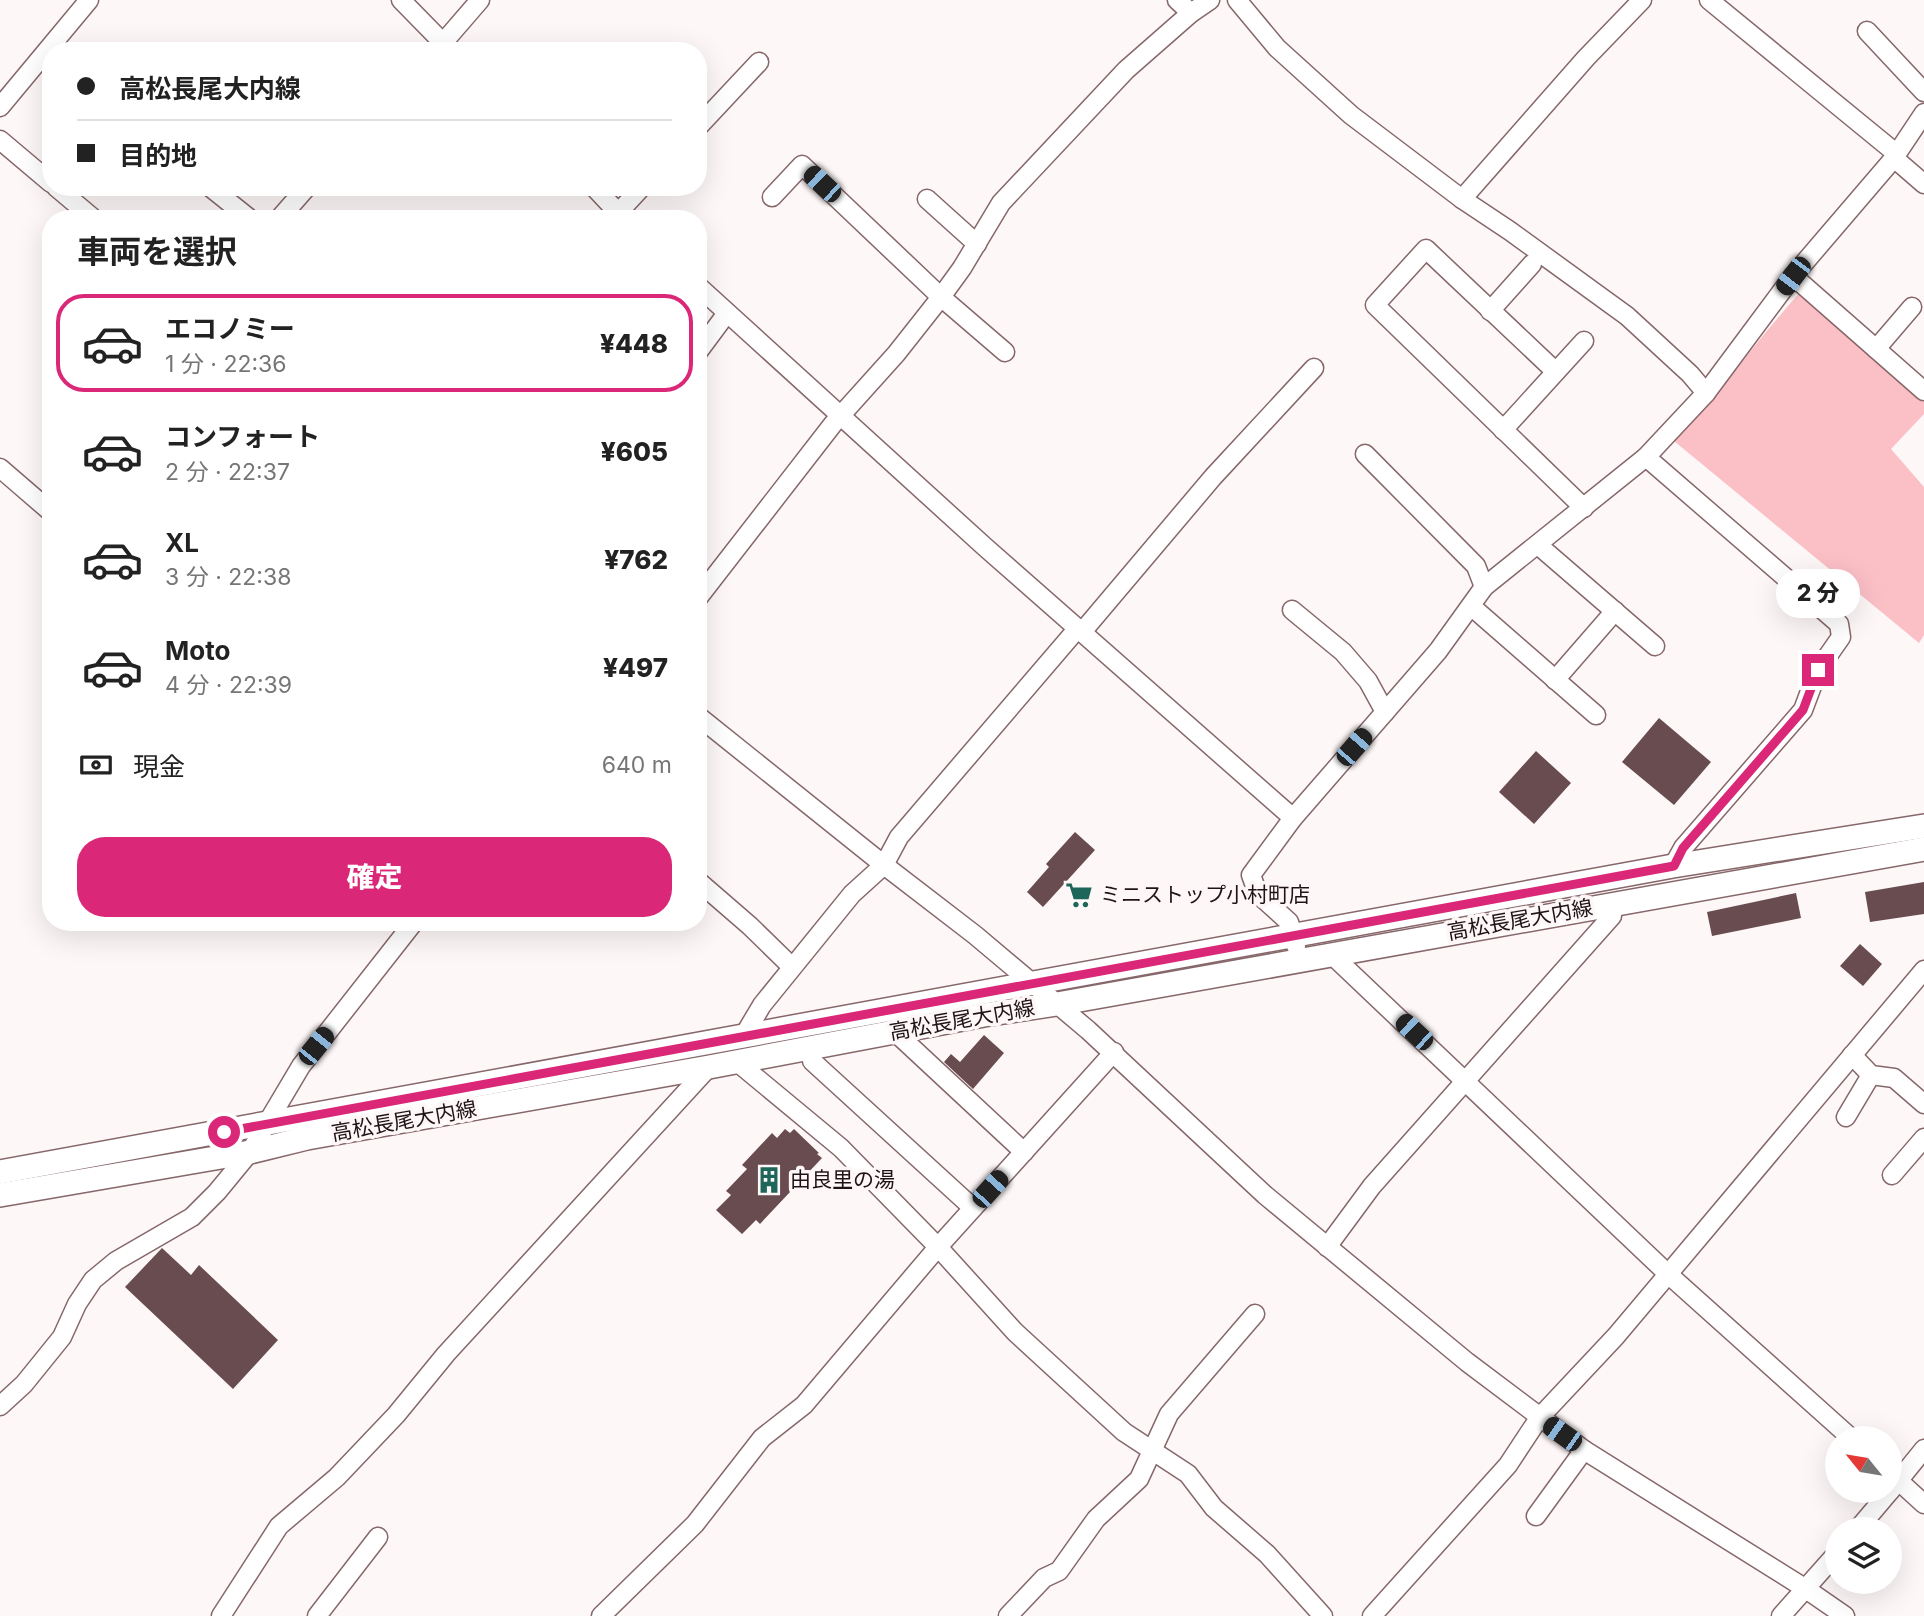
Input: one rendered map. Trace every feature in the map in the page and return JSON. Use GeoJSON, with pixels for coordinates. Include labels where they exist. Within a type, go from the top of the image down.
{"type":"FeatureCollection","features":[{"type":"Feature","properties":{"kind":"main road","name":"高松長尾大内線"},"geometry":{"type":"LineString","coordinates":[[0,1172],[1674,866],[1924,826]]}},
{"type":"Feature","properties":{"kind":"main road","name":"高松長尾大内線"},"geometry":{"type":"LineString","coordinates":[[0,1195],[250,1152],[307,1138],[709,1067],[894,1031],[1924,849]]}},
{"type":"Feature","properties":{"kind":"street"},"geometry":{"type":"LineString","coordinates":[[59,42],[89,0]]}},
{"type":"Feature","properties":{"kind":"street"},"geometry":{"type":"LineString","coordinates":[[401,0],[438,42]]}},
{"type":"Feature","properties":{"kind":"street"},"geometry":{"type":"LineString","coordinates":[[448,42],[480,0]]}},
{"type":"Feature","properties":{"kind":"street"},"geometry":{"type":"LineString","coordinates":[[1177,0],[1191,13]]}},
{"type":"Feature","properties":{"kind":"street"},"geometry":{"type":"LineString","coordinates":[[707,586],[841,415],[896,354],[941,297],[1001,203],[1126,70],[1191,13],[1210,0]]}},
{"type":"Feature","properties":{"kind":"street"},"geometry":{"type":"LineString","coordinates":[[1237,0],[1278,48],[1351,115],[1462,199],[1510,230],[1627,316],[1690,374],[1706,393]]}},
{"type":"Feature","properties":{"kind":"street"},"geometry":{"type":"LineString","coordinates":[[1462,199],[1586,58],[1642,0]]}},
{"type":"Feature","properties":{"kind":"street"},"geometry":{"type":"LineString","coordinates":[[1709,0],[1896,156],[1924,184]]}},
{"type":"Feature","properties":{"kind":"street"},"geometry":{"type":"LineString","coordinates":[[1867,31],[1924,92]]}},
{"type":"Feature","properties":{"kind":"street"},"geometry":{"type":"LineString","coordinates":[[707,117],[759,62]]}},
{"type":"Feature","properties":{"kind":"street"},"geometry":{"type":"LineString","coordinates":[[0,107],[42,64]]}},
{"type":"Feature","properties":{"kind":"street"},"geometry":{"type":"LineString","coordinates":[[1300,960],[1289,922],[1258,894],[1251,875],[1293,818],[1438,651],[1484,587],[1646,457],[1706,393],[1793,276],[1896,156],[1924,113]]}},
{"type":"Feature","properties":{"kind":"street"},"geometry":{"type":"LineString","coordinates":[[0,140],[42,175]]}},
{"type":"Feature","properties":{"kind":"street"},"geometry":{"type":"LineString","coordinates":[[772,197],[802,165],[941,297],[1005,352]]}},
{"type":"Feature","properties":{"kind":"street"},"geometry":{"type":"LineString","coordinates":[[67,196],[83,210]]}},
{"type":"Feature","properties":{"kind":"street"},"geometry":{"type":"LineString","coordinates":[[221,196],[239,210]]}},
{"type":"Feature","properties":{"kind":"street"},"geometry":{"type":"LineString","coordinates":[[287,210],[299,196]]}},
{"type":"Feature","properties":{"kind":"street"},"geometry":{"type":"LineString","coordinates":[[602,196],[615,210]]}},
{"type":"Feature","properties":{"kind":"street"},"geometry":{"type":"LineString","coordinates":[[927,199],[976,244]]}},
{"type":"Feature","properties":{"kind":"street"},"geometry":{"type":"LineString","coordinates":[[1555,371],[1426,249],[1375,305],[1584,508]]}},
{"type":"Feature","properties":{"kind":"street"},"geometry":{"type":"LineString","coordinates":[[1490,310],[1532,264]]}},
{"type":"Feature","properties":{"kind":"street"},"geometry":{"type":"LineString","coordinates":[[1793,276],[1924,391]]}},
{"type":"Feature","properties":{"kind":"street"},"geometry":{"type":"LineString","coordinates":[[707,294],[1293,818]]}},
{"type":"Feature","properties":{"kind":"street"},"geometry":{"type":"LineString","coordinates":[[1876,349],[1912,307]]}},
{"type":"Feature","properties":{"kind":"street"},"geometry":{"type":"LineString","coordinates":[[707,340],[727,313]]}},
{"type":"Feature","properties":{"kind":"street"},"geometry":{"type":"LineString","coordinates":[[1503,430],[1584,341]]}},
{"type":"Feature","properties":{"kind":"street"},"geometry":{"type":"LineString","coordinates":[[743,1037],[762,1005],[792,967],[852,894],[884,865],[899,836],[1213,477],[1314,368]]}},
{"type":"Feature","properties":{"kind":"street"},"geometry":{"type":"LineString","coordinates":[[1365,454],[1476,566],[1484,587]]}},
{"type":"Feature","properties":{"kind":"street"},"geometry":{"type":"LineString","coordinates":[[1646,457],[1839,624],[1841,637],[1818,670],[1803,710],[1683,848],[1674,866]]}},
{"type":"Feature","properties":{"kind":"street"},"geometry":{"type":"LineString","coordinates":[[0,468],[42,504]]}},
{"type":"Feature","properties":{"kind":"street"},"geometry":{"type":"LineString","coordinates":[[1538,545],[1655,646]]}},
{"type":"Feature","properties":{"kind":"street"},"geometry":{"type":"LineString","coordinates":[[1471,606],[1596,715]]}},
{"type":"Feature","properties":{"kind":"street"},"geometry":{"type":"LineString","coordinates":[[1292,610],[1343,652],[1368,681],[1385,712]]}},
{"type":"Feature","properties":{"kind":"street"},"geometry":{"type":"LineString","coordinates":[[1556,680],[1615,611]]}},
{"type":"Feature","properties":{"kind":"street"},"geometry":{"type":"LineString","coordinates":[[707,723],[975,935],[1114,1052],[1265,1195],[1467,1362],[1584,1450],[1845,1616]]}},
{"type":"Feature","properties":{"kind":"street"},"geometry":{"type":"LineString","coordinates":[[707,889],[792,967]]}},
{"type":"Feature","properties":{"kind":"street"},"geometry":{"type":"LineString","coordinates":[[1327,1247],[1372,1186],[1612,916],[1612,904]]}},
{"type":"Feature","properties":{"kind":"street"},"geometry":{"type":"LineString","coordinates":[[0,1406],[24,1384],[62,1337],[77,1304],[93,1280],[116,1261],[192,1217],[218,1192],[250,1152],[301,1066],[407,931]]}},
{"type":"Feature","properties":{"kind":"street"},"geometry":{"type":"LineString","coordinates":[[1331,954],[1668,1274],[1838,1426]]}},
{"type":"Feature","properties":{"kind":"street"},"geometry":{"type":"LineString","coordinates":[[1372,1616],[1508,1465],[1539,1418],[1616,1336],[1924,970]]}},
{"type":"Feature","properties":{"kind":"street"},"geometry":{"type":"LineString","coordinates":[[894,1031],[1024,1152]]}},
{"type":"Feature","properties":{"kind":"street"},"geometry":{"type":"LineString","coordinates":[[601,1616],[695,1524],[762,1438],[804,1405],[938,1247],[1114,1052]]}},
{"type":"Feature","properties":{"kind":"street"},"geometry":{"type":"LineString","coordinates":[[1852,1055],[1871,1075],[1894,1078],[1924,1104]]}},
{"type":"Feature","properties":{"kind":"street"},"geometry":{"type":"LineString","coordinates":[[812,1060],[973,1208]]}},
{"type":"Feature","properties":{"kind":"street"},"geometry":{"type":"LineString","coordinates":[[736,1061],[841,1148],[938,1247],[1015,1332],[1124,1432],[1188,1474],[1214,1508],[1267,1554],[1323,1616]]}},
{"type":"Feature","properties":{"kind":"street"},"geometry":{"type":"LineString","coordinates":[[221,1616],[279,1526],[337,1477],[396,1415],[446,1354],[709,1067]]}},
{"type":"Feature","properties":{"kind":"street"},"geometry":{"type":"LineString","coordinates":[[1846,1117],[1871,1075]]}},
{"type":"Feature","properties":{"kind":"street"},"geometry":{"type":"LineString","coordinates":[[1892,1175],[1924,1138]]}},
{"type":"Feature","properties":{"kind":"street"},"geometry":{"type":"LineString","coordinates":[[1008,1616],[1044,1578],[1059,1571],[1096,1519],[1139,1479],[1169,1415],[1255,1314]]}},
{"type":"Feature","properties":{"kind":"street"},"geometry":{"type":"LineString","coordinates":[[1902,1473],[1924,1449]]}},
{"type":"Feature","properties":{"kind":"street"},"geometry":{"type":"LineString","coordinates":[[1536,1516],[1584,1450]]}},
{"type":"Feature","properties":{"kind":"street"},"geometry":{"type":"LineString","coordinates":[[1902,1490],[1924,1504]]}},
{"type":"Feature","properties":{"kind":"street"},"geometry":{"type":"LineString","coordinates":[[1867,1517],[1878,1503]]}},
{"type":"Feature","properties":{"kind":"street"},"geometry":{"type":"LineString","coordinates":[[317,1616],[378,1537]]}},
{"type":"Feature","properties":{"kind":"street"},"geometry":{"type":"LineString","coordinates":[[1781,1616],[1825,1567]]}},
{"type":"Feature","properties":{"kind":"shaded area"},"geometry":{"type":"Polygon","coordinates":[[[1802,290],[1924,394],[1924,414],[1891,449],[1924,487],[1924,635],[1919,643],[1674,441],[1802,290]]]}},
{"type":"Feature","properties":{"kind":"building"},"geometry":{"type":"Polygon","coordinates":[[[1659,718],[1711,762],[1674,805],[1622,762],[1659,718]]]}},
{"type":"Feature","properties":{"kind":"building"},"geometry":{"type":"Polygon","coordinates":[[[1536,751],[1571,783],[1534,824],[1499,792],[1536,751]]]}},
{"type":"Feature","properties":{"kind":"building"},"geometry":{"type":"Polygon","coordinates":[[[1075,832],[1095,850],[1043,907],[1027,892],[1049,867],[1046,864],[1075,832]]]}},
{"type":"Feature","properties":{"kind":"building"},"geometry":{"type":"Polygon","coordinates":[[[1924,882],[1924,914],[1870,922],[1865,892],[1924,882]]]}},
{"type":"Feature","properties":{"kind":"building"},"geometry":{"type":"Polygon","coordinates":[[[1796,893],[1801,918],[1712,936],[1707,912],[1796,893]]]}},
{"type":"Feature","properties":{"kind":"building"},"geometry":{"type":"Polygon","coordinates":[[[1860,944],[1882,964],[1863,986],[1840,966],[1860,944]]]}},
{"type":"Feature","properties":{"kind":"building"},"geometry":{"type":"Polygon","coordinates":[[[984,1035],[1004,1053],[973,1089],[944,1062],[951,1054],[960,1062],[984,1035]]]}},
{"type":"Feature","properties":{"kind":"building","name":"由良里の湯"},"geometry":{"type":"Polygon","coordinates":[[[785,1129],[790,1133],[794,1129],[822,1158],[760,1224],[756,1220],[742,1234],[716,1210],[731,1195],[726,1191],[747,1169],[742,1165],[772,1133],[777,1138],[785,1129]]]}},
{"type":"Feature","properties":{"kind":"building"},"geometry":{"type":"Polygon","coordinates":[[[162,1248],[191,1275],[199,1265],[278,1340],[233,1389],[125,1287],[162,1248]]]}},
{"type":"Feature","properties":{"kind":"place","name":"ミニストップ小村町店"},"geometry":{"type":"Point","coordinates":[1079,895]}},
{"type":"Feature","properties":{"kind":"place","name":"由良里の湯"},"geometry":{"type":"Point","coordinates":[769,1180]}},
{"type":"Feature","properties":{"kind":"route"},"geometry":{"type":"LineString","coordinates":[[224,1132],[1674,866],[1683,848],[1803,710],[1818,670]]}}]}
